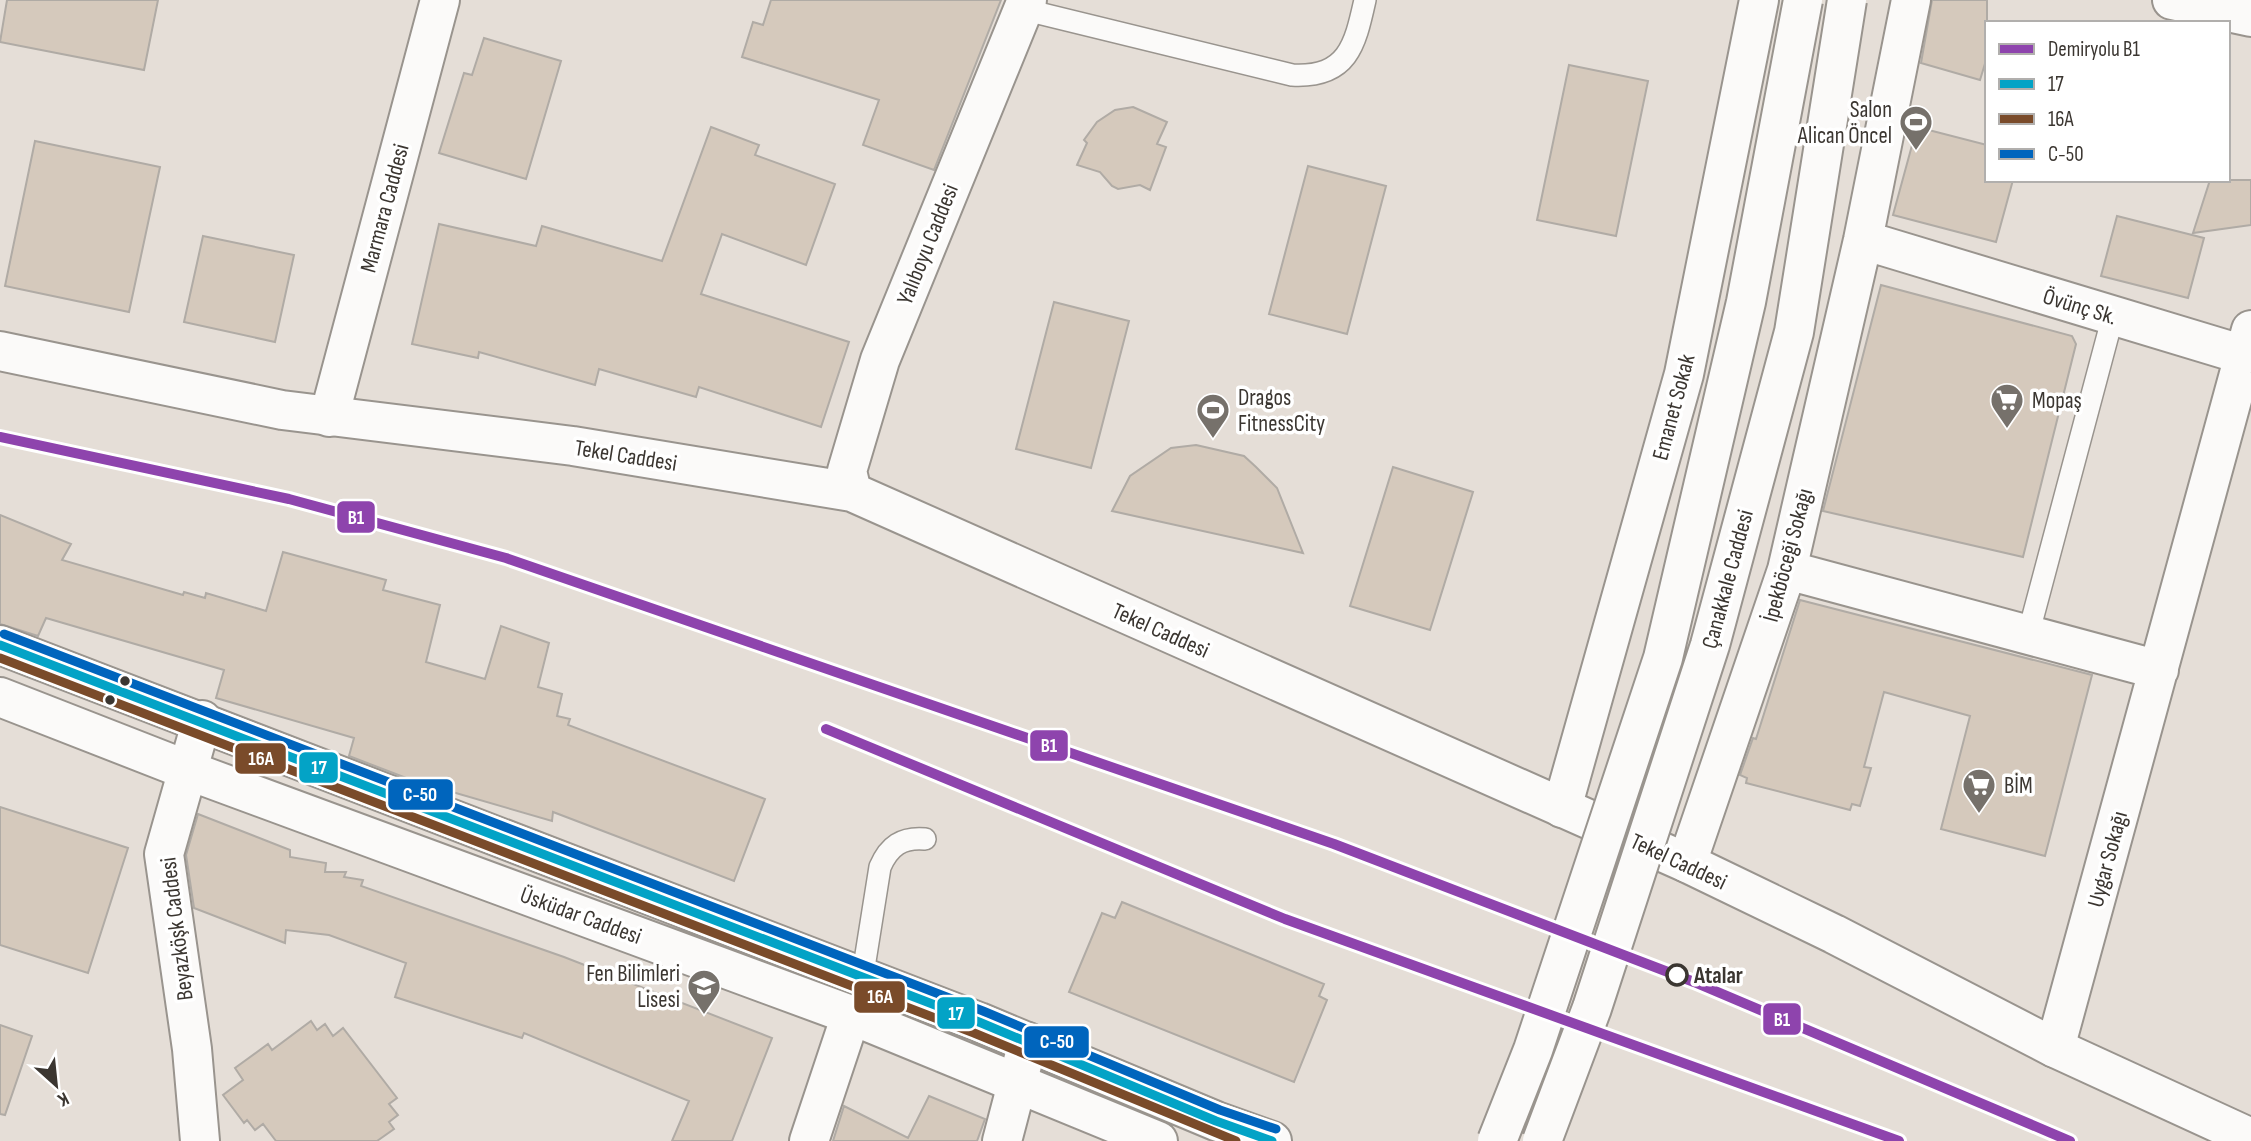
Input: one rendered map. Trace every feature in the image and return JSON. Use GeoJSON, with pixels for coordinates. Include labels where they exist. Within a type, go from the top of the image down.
{"type":"FeatureCollection","features":[{"type":"Feature","properties":{"kind":"street","name":"Marmara Caddesi"},"geometry":{"type":"LineString","coordinates":[[329,417],[440,0]]}},
{"type":"Feature","properties":{"kind":"street","name":"Emanet Sokak"},"geometry":{"type":"LineString","coordinates":[[1562,808],[1684,374],[1759,0]]}},
{"type":"Feature","properties":{"kind":"street","name":"Çanakkale Caddesi"},"geometry":{"type":"LineString","coordinates":[[1497,1141],[1533,1050],[1663,658],[1746,302],[1803,0]]}},
{"type":"Feature","properties":{"kind":"street","name":"Çanakkale Caddesi"},"geometry":{"type":"LineString","coordinates":[[1542,1141],[1592,1008],[1714,632],[1794,331],[1847,0]]}},
{"type":"Feature","properties":{"kind":"street","name":"İpekböceği Sokağı"},"geometry":{"type":"LineString","coordinates":[[1687,863],[1787,570],[1863,240],[1911,0]]}},
{"type":"Feature","properties":{"kind":"street"},"geometry":{"type":"LineString","coordinates":[[2172,0],[2251,16]]}},
{"type":"Feature","properties":{"kind":"street","name":"Yalıboyu Caddesi"},"geometry":{"type":"LineString","coordinates":[[852,492],[847,471],[880,360],[1024,4]]}},
{"type":"Feature","properties":{"kind":"street","name":"Övünç Sk."},"geometry":{"type":"LineString","coordinates":[[1863,240],[2113,316],[2248,343]]}},
{"type":"Feature","properties":{"kind":"street","name":"Uygar Sokağı"},"geometry":{"type":"LineString","coordinates":[[2055,1048],[2248,343]]}},
{"type":"Feature","properties":{"kind":"street","name":"Tekel Caddesi"},"geometry":{"type":"LineString","coordinates":[[0,351],[282,410],[573,446],[852,492],[1687,863],[1834,934],[2055,1048],[2251,1138]]}},
{"type":"Feature","properties":{"kind":"street"},"geometry":{"type":"LineString","coordinates":[[1787,570],[2159,670]]}},
{"type":"Feature","properties":{"kind":"street","name":"Üsküdar Caddesi"},"geometry":{"type":"LineString","coordinates":[[0,645],[202,720],[864,978],[1028,1042],[1216,1121],[1272,1141]]}},
{"type":"Feature","properties":{"kind":"street","name":"Üsküdar Caddesi"},"geometry":{"type":"LineString","coordinates":[[0,697],[187,770],[851,1015],[1158,1141]]}},
{"type":"Feature","properties":{"kind":"street","name":"Beyazköşk Caddesi"},"geometry":{"type":"LineString","coordinates":[[200,1141],[192,1049],[164,854],[202,720]]}},
{"type":"Feature","properties":{"kind":"street"},"geometry":{"type":"LineString","coordinates":[[809,1141],[851,1015]]}},
{"type":"Feature","properties":{"kind":"street"},"geometry":{"type":"LineString","coordinates":[[1002,1141],[1028,1042]]}},
{"type":"Feature","properties":{"kind":"lane"},"geometry":{"type":"LineString","coordinates":[[1024,4],[1292,75],[1307,76],[1329,70],[1347,55],[1355,41],[1365,0]]}},
{"type":"Feature","properties":{"kind":"lane"},"geometry":{"type":"LineString","coordinates":[[2028,635],[2113,316]]}},
{"type":"Feature","properties":{"kind":"lane"},"geometry":{"type":"LineString","coordinates":[[851,1015],[864,978],[880,867],[884,856],[901,841],[910,838],[925,839]]}},
{"type":"Feature","properties":{"kind":"building"},"geometry":{"type":"Polygon","coordinates":[[[7,0],[158,0],[144,70],[0,42],[7,0]]]}},
{"type":"Feature","properties":{"kind":"building"},"geometry":{"type":"Polygon","coordinates":[[[771,0],[1001,0],[934,170],[863,145],[879,100],[742,57],[753,22],[763,25],[771,0]]]}},
{"type":"Feature","properties":{"kind":"building"},"geometry":{"type":"Polygon","coordinates":[[[1932,0],[1987,0],[1985,64],[1980,80],[1921,63],[1932,0]]]}},
{"type":"Feature","properties":{"kind":"building"},"geometry":{"type":"Polygon","coordinates":[[[484,38],[561,61],[526,179],[439,153],[464,73],[472,75],[484,38]]]}},
{"type":"Feature","properties":{"kind":"building"},"geometry":{"type":"Polygon","coordinates":[[[1569,65],[1648,81],[1616,236],[1537,220],[1569,65]]]}},
{"type":"Feature","properties":{"kind":"building"},"geometry":{"type":"Polygon","coordinates":[[[1133,107],[1167,122],[1157,144],[1166,147],[1150,190],[1140,185],[1118,189],[1100,172],[1077,165],[1087,143],[1084,140],[1097,122],[1115,110],[1133,107]]]}},
{"type":"Feature","properties":{"kind":"building"},"geometry":{"type":"Polygon","coordinates":[[[711,127],[759,145],[755,155],[835,184],[806,265],[722,234],[701,294],[849,342],[821,427],[699,387],[696,397],[599,369],[595,385],[479,352],[478,358],[412,344],[439,224],[536,246],[542,226],[662,261],[711,127]]]}},
{"type":"Feature","properties":{"kind":"building"},"geometry":{"type":"Polygon","coordinates":[[[1917,127],[1985,144],[1985,182],[2012,182],[1996,242],[1893,215],[1917,127]]]}},
{"type":"Feature","properties":{"kind":"building"},"geometry":{"type":"Polygon","coordinates":[[[35,141],[160,167],[129,312],[5,286],[35,141]]]}},
{"type":"Feature","properties":{"kind":"building"},"geometry":{"type":"Polygon","coordinates":[[[1308,166],[1386,186],[1347,334],[1269,314],[1308,166]]]}},
{"type":"Feature","properties":{"kind":"building"},"geometry":{"type":"Polygon","coordinates":[[[2251,180],[2251,225],[2193,233],[2209,182],[2251,180]]]}},
{"type":"Feature","properties":{"kind":"building"},"geometry":{"type":"Polygon","coordinates":[[[2117,216],[2204,238],[2188,298],[2101,276],[2117,216]]]}},
{"type":"Feature","properties":{"kind":"building"},"geometry":{"type":"Polygon","coordinates":[[[203,236],[294,255],[275,342],[184,322],[203,236]]]}},
{"type":"Feature","properties":{"kind":"building"},"geometry":{"type":"Polygon","coordinates":[[[1881,285],[2072,336],[2076,344],[2023,557],[1823,511],[1881,285]]]}},
{"type":"Feature","properties":{"kind":"building"},"geometry":{"type":"Polygon","coordinates":[[[1054,302],[1129,321],[1091,468],[1016,449],[1054,302]]]}},
{"type":"Feature","properties":{"kind":"building"},"geometry":{"type":"Polygon","coordinates":[[[1196,445],[1244,456],[1277,488],[1303,553],[1112,511],[1130,476],[1171,448],[1196,445]]]}},
{"type":"Feature","properties":{"kind":"building"},"geometry":{"type":"Polygon","coordinates":[[[1393,467],[1473,492],[1430,630],[1350,606],[1393,467]]]}},
{"type":"Feature","properties":{"kind":"building"},"geometry":{"type":"Polygon","coordinates":[[[0,515],[71,544],[62,560],[183,595],[184,592],[205,598],[206,593],[266,611],[283,552],[386,580],[383,590],[440,605],[426,662],[485,679],[501,626],[549,643],[538,687],[562,694],[557,716],[570,719],[568,725],[765,799],[734,881],[553,812],[552,821],[449,791],[448,794],[349,756],[354,738],[216,698],[224,670],[46,618],[38,636],[0,624],[0,515]]]}},
{"type":"Feature","properties":{"kind":"building"},"geometry":{"type":"Polygon","coordinates":[[[1800,600],[2092,675],[2045,856],[1941,829],[1970,716],[1884,692],[1864,767],[1871,768],[1860,806],[1852,804],[1850,810],[1746,783],[1747,778],[1740,775],[1753,738],[1756,739],[1800,600]]]}},
{"type":"Feature","properties":{"kind":"building"},"geometry":{"type":"Polygon","coordinates":[[[0,807],[128,848],[88,973],[0,945],[0,807]]]}},
{"type":"Feature","properties":{"kind":"building"},"geometry":{"type":"Polygon","coordinates":[[[198,814],[290,850],[290,857],[326,863],[325,872],[346,872],[344,877],[363,880],[361,886],[564,957],[772,1038],[732,1141],[672,1141],[689,1101],[524,1033],[522,1038],[395,997],[406,963],[329,935],[286,930],[285,943],[194,908],[186,855],[198,814]]]}},
{"type":"Feature","properties":{"kind":"building"},"geometry":{"type":"Polygon","coordinates":[[[1122,902],[1324,984],[1319,996],[1327,1000],[1294,1082],[1069,992],[1102,913],[1115,918],[1122,902]]]}},
{"type":"Feature","properties":{"kind":"building"},"geometry":{"type":"Polygon","coordinates":[[[311,1021],[317,1030],[325,1024],[333,1036],[343,1028],[397,1098],[389,1104],[398,1115],[389,1122],[394,1129],[377,1141],[276,1141],[263,1124],[255,1130],[247,1120],[244,1123],[223,1095],[243,1080],[235,1068],[268,1044],[272,1050],[311,1021]]]}},
{"type":"Feature","properties":{"kind":"building"},"geometry":{"type":"Polygon","coordinates":[[[0,1025],[32,1036],[5,1115],[0,1114],[0,1025]]]}},
{"type":"Feature","properties":{"kind":"building"},"geometry":{"type":"Polygon","coordinates":[[[929,1096],[985,1119],[977,1141],[833,1141],[844,1106],[908,1138],[929,1096]]]}},
{"type":"Feature","properties":{"kind":"rail line","name":"B1"},"geometry":{"type":"LineString","coordinates":[[0,437],[289,499],[506,558],[1334,844],[1694,982],[2070,1141]]}},
{"type":"Feature","properties":{"kind":"rail line","name":"B1"},"geometry":{"type":"LineString","coordinates":[[826,729],[1285,919],[1899,1141]]}},
{"type":"Feature","properties":{"kind":"transit line","name":"C-50"},"geometry":{"type":"LineString","coordinates":[[4,634],[983,1011],[1220,1110],[1276,1129]]}},
{"type":"Feature","properties":{"kind":"transit line","name":"17"},"geometry":{"type":"LineString","coordinates":[[0,645],[979,1022],[1216,1121],[1272,1141]]}},
{"type":"Feature","properties":{"kind":"transit line","name":"16A"},"geometry":{"type":"LineString","coordinates":[[0,658],[974,1033],[1236,1141]]}},
{"type":"Feature","properties":{"kind":"place","name":"Salon Alican Öncel"},"geometry":{"type":"Point","coordinates":[1916,152]}},
{"type":"Feature","properties":{"kind":"place","name":"Mopaş"},"geometry":{"type":"Point","coordinates":[2007,430]}},
{"type":"Feature","properties":{"kind":"place","name":"Dragos FitnessCity"},"geometry":{"type":"Point","coordinates":[1213,440]}},
{"type":"Feature","properties":{"kind":"place","name":"BİM"},"geometry":{"type":"Point","coordinates":[1979,815]}},
{"type":"Feature","properties":{"kind":"place","name":"Atalar"},"geometry":{"type":"Point","coordinates":[1677,975]}},
{"type":"Feature","properties":{"kind":"place","name":"Fen Bilimleri Lisesi"},"geometry":{"type":"Point","coordinates":[704,1016]}}]}
